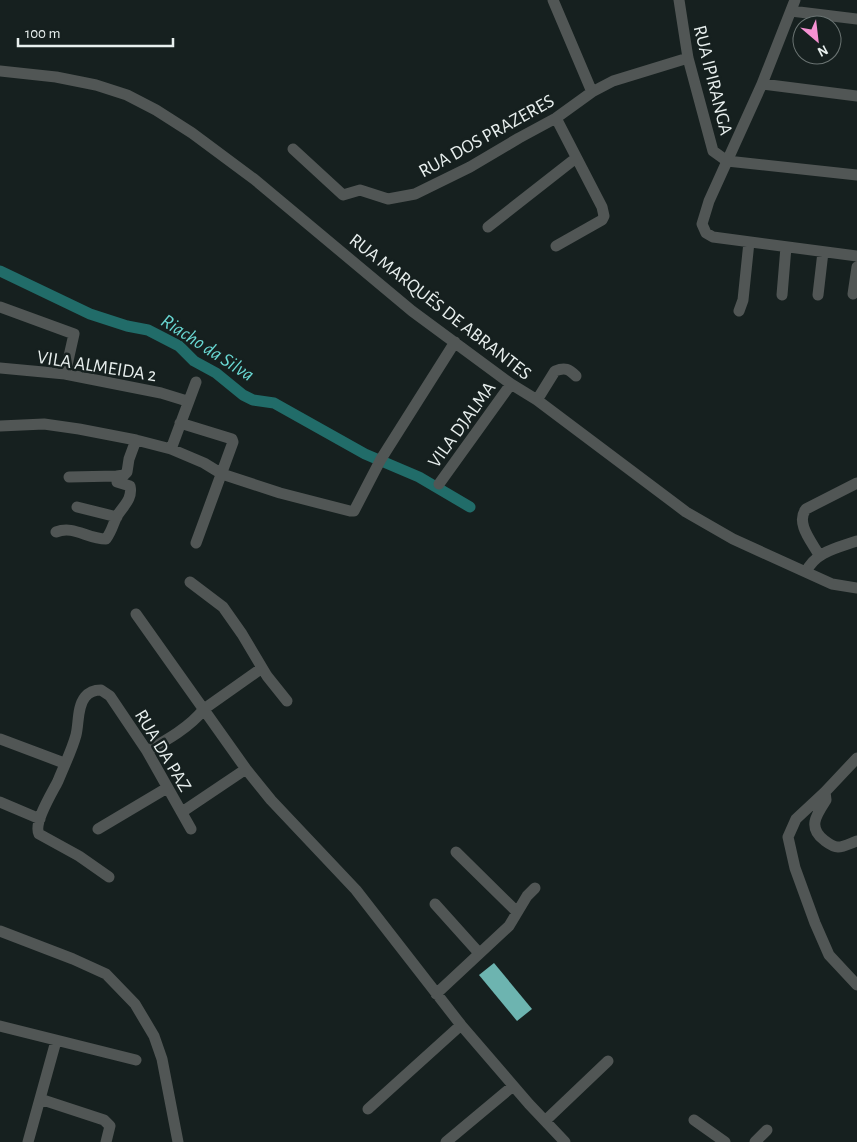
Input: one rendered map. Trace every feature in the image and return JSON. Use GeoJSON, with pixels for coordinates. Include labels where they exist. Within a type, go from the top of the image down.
{"type":"FeatureCollection","features":[{"type":"Feature","properties":{"kind":"street"},"geometry":{"type":"LineString","coordinates":[[553,0],[592,92]]}},
{"type":"Feature","properties":{"kind":"street","name":"RUA IPIRANGA"},"geometry":{"type":"LineString","coordinates":[[679,0],[688,58],[713,151],[727,161]]}},
{"type":"Feature","properties":{"kind":"street"},"geometry":{"type":"LineString","coordinates":[[857,19],[793,5],[762,84],[709,201],[702,224],[706,232],[713,237],[857,256]]}},
{"type":"Feature","properties":{"kind":"street","name":"RUA DOS PRAZERES"},"geometry":{"type":"LineString","coordinates":[[293,149],[343,196],[360,190],[388,199],[415,194],[470,167],[556,118],[592,92],[613,81],[688,58]]}},
{"type":"Feature","properties":{"kind":"street","name":"RUA MARQUÊS DE ABRANTES"},"geometry":{"type":"LineString","coordinates":[[0,71],[56,77],[96,85],[127,96],[156,110],[192,133],[254,179],[412,311],[511,384],[537,400],[686,512],[733,539],[832,584],[857,588]]}},
{"type":"Feature","properties":{"kind":"street"},"geometry":{"type":"LineString","coordinates":[[762,84],[857,96]]}},
{"type":"Feature","properties":{"kind":"street"},"geometry":{"type":"LineString","coordinates":[[556,118],[602,207],[604,216],[602,220],[556,246]]}},
{"type":"Feature","properties":{"kind":"street"},"geometry":{"type":"LineString","coordinates":[[488,227],[576,158]]}},
{"type":"Feature","properties":{"kind":"street"},"geometry":{"type":"LineString","coordinates":[[727,161],[857,175]]}},
{"type":"Feature","properties":{"kind":"street"},"geometry":{"type":"LineString","coordinates":[[739,311],[743,300],[749,242]]}},
{"type":"Feature","properties":{"kind":"street"},"geometry":{"type":"LineString","coordinates":[[782,295],[786,247]]}},
{"type":"Feature","properties":{"kind":"street"},"geometry":{"type":"LineString","coordinates":[[818,295],[823,252]]}},
{"type":"Feature","properties":{"kind":"street"},"geometry":{"type":"LineString","coordinates":[[853,294],[857,267]]}},
{"type":"Feature","properties":{"kind":"street"},"geometry":{"type":"LineString","coordinates":[[0,307],[74,334],[65,374]]}},
{"type":"Feature","properties":{"kind":"street"},"geometry":{"type":"LineString","coordinates":[[0,426],[44,424],[136,440],[171,449],[204,462],[222,474],[280,493],[354,511],[381,460],[455,342]]}},
{"type":"Feature","properties":{"kind":"street","name":"VILA ALMEIDA 2"},"geometry":{"type":"LineString","coordinates":[[0,368],[65,374],[161,393],[187,401]]}},
{"type":"Feature","properties":{"kind":"street"},"geometry":{"type":"LineString","coordinates":[[537,400],[555,371],[563,368],[576,376]]}},
{"type":"Feature","properties":{"kind":"street"},"geometry":{"type":"LineString","coordinates":[[171,449],[187,401],[196,382]]}},
{"type":"Feature","properties":{"kind":"street","name":"VILA DJALMA"},"geometry":{"type":"LineString","coordinates":[[439,484],[511,384]]}},
{"type":"Feature","properties":{"kind":"street"},"geometry":{"type":"LineString","coordinates":[[180,423],[232,439],[233,442],[196,543]]}},
{"type":"Feature","properties":{"kind":"street"},"geometry":{"type":"LineString","coordinates":[[69,477],[124,475],[127,472],[129,459],[136,440]]}},
{"type":"Feature","properties":{"kind":"street"},"geometry":{"type":"LineString","coordinates":[[56,532],[65,528],[99,539],[106,539],[112,532],[117,517],[128,500],[131,491],[130,486],[117,482],[117,476]]}},
{"type":"Feature","properties":{"kind":"street"},"geometry":{"type":"LineString","coordinates":[[819,555],[802,520],[803,513],[806,509],[857,484]]}},
{"type":"Feature","properties":{"kind":"street"},"geometry":{"type":"LineString","coordinates":[[77,507],[117,517]]}},
{"type":"Feature","properties":{"kind":"street"},"geometry":{"type":"LineString","coordinates":[[806,572],[810,563],[819,555],[857,541]]}},
{"type":"Feature","properties":{"kind":"street"},"geometry":{"type":"LineString","coordinates":[[190,582],[223,607],[262,668],[287,701]]}},
{"type":"Feature","properties":{"kind":"street"},"geometry":{"type":"LineString","coordinates":[[136,614],[246,769],[271,800],[356,890],[461,1026],[566,1142]]}},
{"type":"Feature","properties":{"kind":"street"},"geometry":{"type":"LineString","coordinates":[[147,752],[161,744],[198,716],[204,709],[262,668]]}},
{"type":"Feature","properties":{"kind":"street","name":"RUA DA PAZ"},"geometry":{"type":"LineString","coordinates":[[64,764],[75,736],[82,702],[92,691],[105,691],[147,752],[191,829]]}},
{"type":"Feature","properties":{"kind":"street"},"geometry":{"type":"LineString","coordinates":[[0,739],[64,764],[37,830],[41,835],[79,856],[108,876]]}},
{"type":"Feature","properties":{"kind":"street"},"geometry":{"type":"LineString","coordinates":[[857,758],[796,819],[788,837],[796,868],[815,924],[829,955],[857,985]]}},
{"type":"Feature","properties":{"kind":"street"},"geometry":{"type":"LineString","coordinates":[[182,812],[246,769]]}},
{"type":"Feature","properties":{"kind":"street"},"geometry":{"type":"LineString","coordinates":[[98,829],[168,788]]}},
{"type":"Feature","properties":{"kind":"street"},"geometry":{"type":"LineString","coordinates":[[825,792],[826,800],[816,815],[814,823],[820,837],[831,845],[838,847],[857,841]]}},
{"type":"Feature","properties":{"kind":"street"},"geometry":{"type":"LineString","coordinates":[[0,802],[40,819]]}},
{"type":"Feature","properties":{"kind":"street"},"geometry":{"type":"LineString","coordinates":[[456,852],[517,912]]}},
{"type":"Feature","properties":{"kind":"street"},"geometry":{"type":"LineString","coordinates":[[436,994],[509,926],[527,896],[535,888]]}},
{"type":"Feature","properties":{"kind":"street"},"geometry":{"type":"LineString","coordinates":[[435,904],[479,953]]}},
{"type":"Feature","properties":{"kind":"street"},"geometry":{"type":"LineString","coordinates":[[0,931],[106,974],[135,1004],[154,1036],[160,1052],[178,1142]]}},
{"type":"Feature","properties":{"kind":"street"},"geometry":{"type":"LineString","coordinates":[[0,1026],[136,1060]]}},
{"type":"Feature","properties":{"kind":"street"},"geometry":{"type":"LineString","coordinates":[[368,1109],[461,1026]]}},
{"type":"Feature","properties":{"kind":"street"},"geometry":{"type":"LineString","coordinates":[[28,1142],[56,1041]]}},
{"type":"Feature","properties":{"kind":"street"},"geometry":{"type":"LineString","coordinates":[[545,1121],[608,1061]]}},
{"type":"Feature","properties":{"kind":"street"},"geometry":{"type":"LineString","coordinates":[[446,1142],[514,1086]]}},
{"type":"Feature","properties":{"kind":"street"},"geometry":{"type":"LineString","coordinates":[[40,1100],[104,1120],[110,1126],[106,1142]]}},
{"type":"Feature","properties":{"kind":"street"},"geometry":{"type":"LineString","coordinates":[[694,1120],[725,1142]]}},
{"type":"Feature","properties":{"kind":"street"},"geometry":{"type":"LineString","coordinates":[[755,1142],[767,1130]]}},
{"type":"Feature","properties":{"kind":"building"},"geometry":{"type":"Polygon","coordinates":[[[494,963],[532,1009],[517,1021],[479,975],[494,963]]]}},
{"type":"Feature","properties":{"kind":"waterway","name":"Riacho da Silva"},"geometry":{"type":"LineString","coordinates":[[0,271],[90,314],[127,326],[148,330],[179,346],[194,361],[216,373],[243,395],[253,400],[274,403],[365,454],[419,477],[470,507]]}}]}
